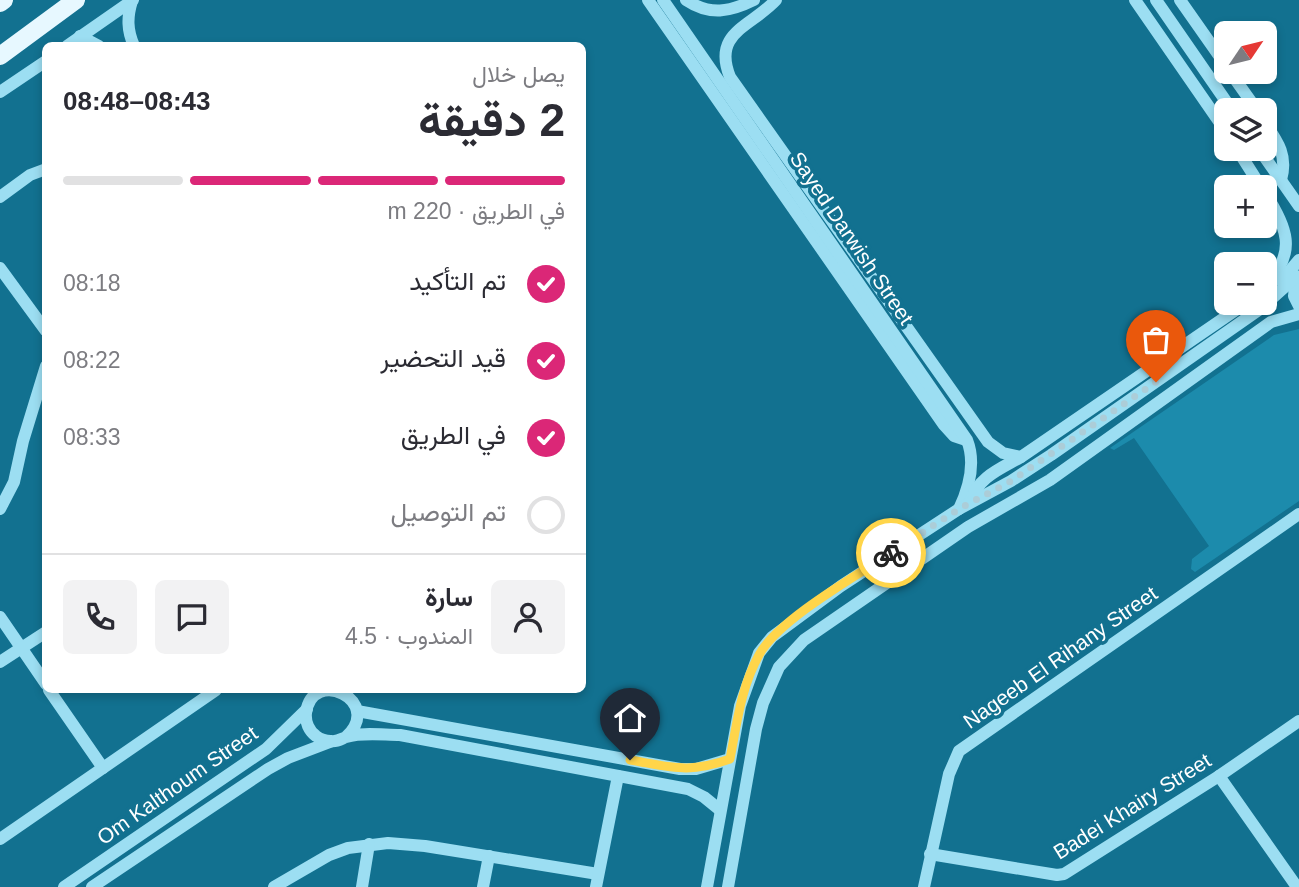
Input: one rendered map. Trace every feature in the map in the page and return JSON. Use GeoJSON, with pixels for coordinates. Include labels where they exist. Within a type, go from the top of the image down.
{"type":"FeatureCollection","features":[{"type":"Feature","properties":{"kind":"main road"},"geometry":{"type":"LineString","coordinates":[[0,56],[76,0]]}},
{"type":"Feature","properties":{"kind":"street"},"geometry":{"type":"LineString","coordinates":[[72,42],[132,0]]}},
{"type":"Feature","properties":{"kind":"street"},"geometry":{"type":"LineString","coordinates":[[132,0],[128,29],[133,42]]}},
{"type":"Feature","properties":{"kind":"street"},"geometry":{"type":"LineString","coordinates":[[648,0],[681,37],[778,175],[944,425],[954,436],[967,440],[971,468],[964,506]]}},
{"type":"Feature","properties":{"kind":"street"},"geometry":{"type":"LineString","coordinates":[[663,0],[681,37]]}},
{"type":"Feature","properties":{"kind":"street"},"geometry":{"type":"LineString","coordinates":[[686,0],[703,9],[720,12],[734,10],[754,0]]}},
{"type":"Feature","properties":{"kind":"street","name":"Sayed Darwish Street"},"geometry":{"type":"LineString","coordinates":[[776,0],[731,37],[726,45],[725,63],[730,77],[988,442],[1003,453],[1021,457]]}},
{"type":"Feature","properties":{"kind":"street"},"geometry":{"type":"LineString","coordinates":[[1135,0],[1214,114]]}},
{"type":"Feature","properties":{"kind":"street"},"geometry":{"type":"LineString","coordinates":[[1156,0],[1224,98]]}},
{"type":"Feature","properties":{"kind":"street"},"geometry":{"type":"LineString","coordinates":[[1180,0],[1214,48]]}},
{"type":"Feature","properties":{"kind":"street"},"geometry":{"type":"LineString","coordinates":[[80,36],[91,42]]}},
{"type":"Feature","properties":{"kind":"street"},"geometry":{"type":"LineString","coordinates":[[0,92],[42,64]]}},
{"type":"Feature","properties":{"kind":"street"},"geometry":{"type":"LineString","coordinates":[[1277,140],[1283,155],[1281,180]]}},
{"type":"Feature","properties":{"kind":"street"},"geometry":{"type":"LineString","coordinates":[[1268,161],[1299,206]]}},
{"type":"Feature","properties":{"kind":"street"},"geometry":{"type":"LineString","coordinates":[[0,197],[30,175],[42,170]]}},
{"type":"Feature","properties":{"kind":"street"},"geometry":{"type":"LineString","coordinates":[[1277,212],[1287,245],[1282,263],[1277,269]]}},
{"type":"Feature","properties":{"kind":"street"},"geometry":{"type":"LineString","coordinates":[[1299,261],[1294,296],[1299,306]]}},
{"type":"Feature","properties":{"kind":"street"},"geometry":{"type":"LineString","coordinates":[[1277,282],[1299,261]]}},
{"type":"Feature","properties":{"kind":"street"},"geometry":{"type":"LineString","coordinates":[[0,268],[42,326]]}},
{"type":"Feature","properties":{"kind":"street"},"geometry":{"type":"LineString","coordinates":[[707,887],[744,691],[759,653],[777,632],[837,588],[964,506],[1011,481],[1051,455],[1260,309],[1296,277]]}},
{"type":"Feature","properties":{"kind":"street"},"geometry":{"type":"LineString","coordinates":[[728,887],[756,729],[773,678],[789,655],[804,640],[850,607],[968,527],[1050,481],[1272,322],[1299,314]]}},
{"type":"Feature","properties":{"kind":"street"},"geometry":{"type":"LineString","coordinates":[[964,506],[982,481],[1228,315]]}},
{"type":"Feature","properties":{"kind":"street"},"geometry":{"type":"LineString","coordinates":[[0,509],[14,482],[42,379]]}},
{"type":"Feature","properties":{"kind":"street","name":"Nageeb El Rihany Street"},"geometry":{"type":"LineString","coordinates":[[924,887],[949,774],[959,751],[1299,514]]}},
{"type":"Feature","properties":{"kind":"street"},"geometry":{"type":"LineString","coordinates":[[837,588],[850,607]]}},
{"type":"Feature","properties":{"kind":"street"},"geometry":{"type":"LineString","coordinates":[[0,617],[42,678]]}},
{"type":"Feature","properties":{"kind":"street"},"geometry":{"type":"LineString","coordinates":[[0,662],[42,635]]}},
{"type":"Feature","properties":{"kind":"street"},"geometry":{"type":"LineString","coordinates":[[51,693],[103,768]]}},
{"type":"Feature","properties":{"kind":"street"},"geometry":{"type":"LineString","coordinates":[[0,839],[212,693]]}},
{"type":"Feature","properties":{"kind":"street"},"geometry":{"type":"LineString","coordinates":[[312,699],[307,724],[317,737],[332,741],[346,737],[400,735],[688,789],[720,810]]}},
{"type":"Feature","properties":{"kind":"street","name":"Om Kalthoum Street"},"geometry":{"type":"LineString","coordinates":[[64,887],[266,749],[312,699]]}},
{"type":"Feature","properties":{"kind":"street"},"geometry":{"type":"LineString","coordinates":[[346,737],[355,725],[352,700],[680,769],[696,769],[730,759]]}},
{"type":"Feature","properties":{"kind":"street","name":"Badei Khairy Street"},"geometry":{"type":"LineString","coordinates":[[930,854],[1057,876],[1077,867],[1299,721]]}},
{"type":"Feature","properties":{"kind":"street","name":"Om Kalthoum Street"},"geometry":{"type":"LineString","coordinates":[[92,887],[268,769],[309,748],[332,741]]}},
{"type":"Feature","properties":{"kind":"street"},"geometry":{"type":"LineString","coordinates":[[274,887],[329,855],[369,844],[406,843],[489,856],[597,881],[618,776]]}},
{"type":"Feature","properties":{"kind":"street"},"geometry":{"type":"LineString","coordinates":[[1219,776],[1297,887]]}},
{"type":"Feature","properties":{"kind":"street"},"geometry":{"type":"LineString","coordinates":[[362,887],[369,844]]}},
{"type":"Feature","properties":{"kind":"street"},"geometry":{"type":"LineString","coordinates":[[483,887],[489,856]]}},
{"type":"Feature","properties":{"kind":"shaded area"},"geometry":{"type":"Polygon","coordinates":[[[1299,329],[1299,501],[1195,572],[1191,569],[1192,559],[1209,546],[1134,438],[1114,450],[1110,448],[1274,335],[1299,329]]]}},
{"type":"Feature","properties":{"kind":"way so far"},"geometry":{"type":"LineString","coordinates":[[891,553],[959,509],[1011,481],[1156,382]]}},
{"type":"Feature","properties":{"kind":"route"},"geometry":{"type":"LineString","coordinates":[[630,760],[680,769],[696,769],[730,759],[744,691],[759,653],[777,632],[891,553]]}}]}
